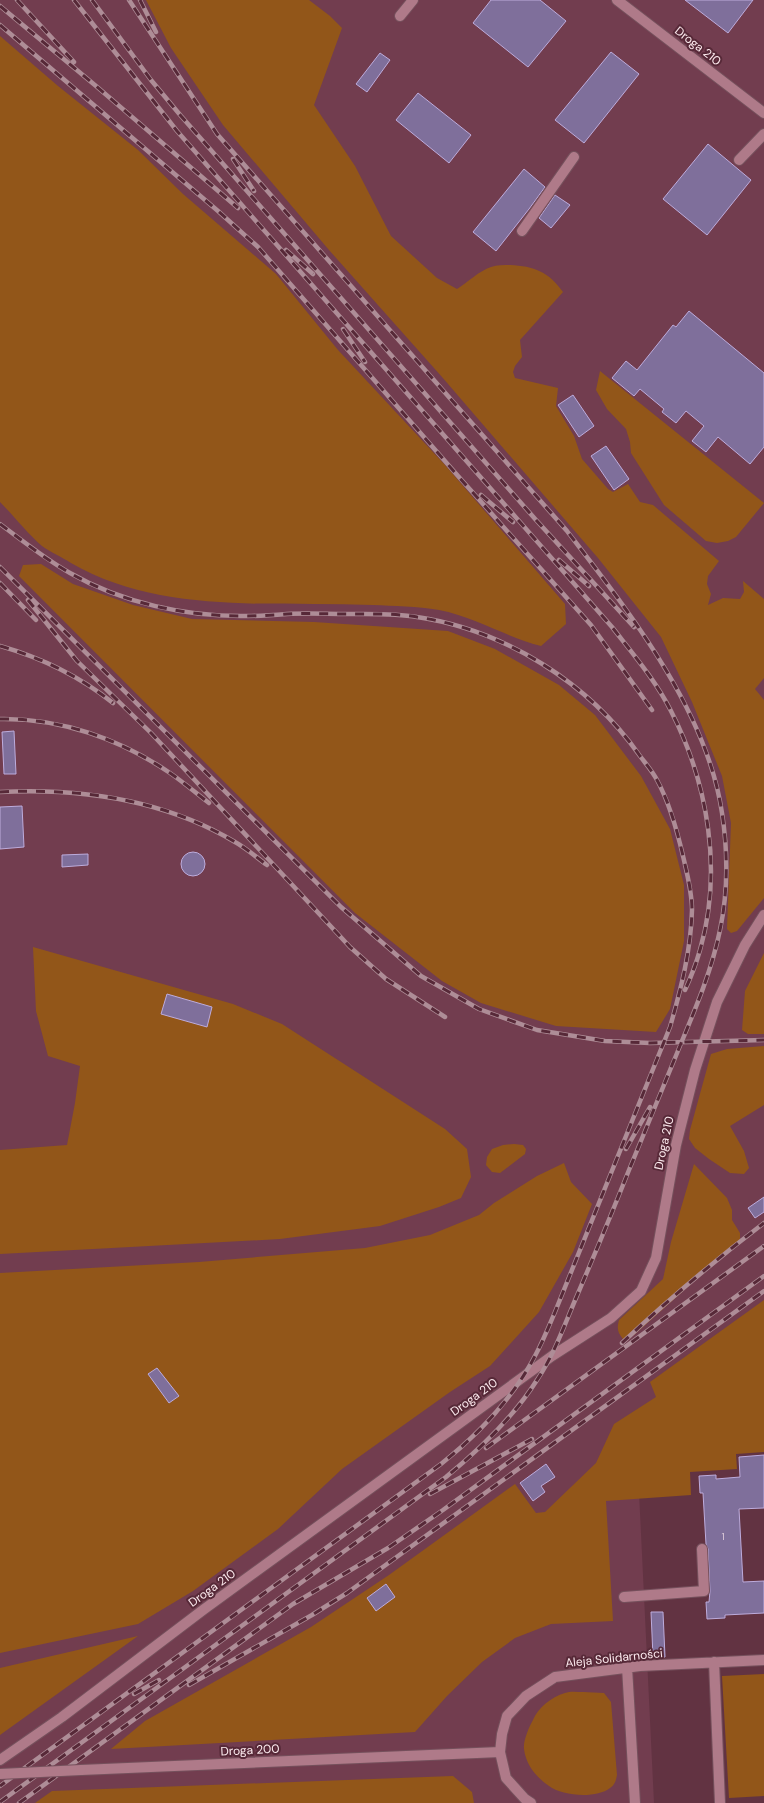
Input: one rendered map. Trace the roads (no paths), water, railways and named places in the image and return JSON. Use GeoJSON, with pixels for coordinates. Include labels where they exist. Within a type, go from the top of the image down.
{"type":"FeatureCollection","features":[{"type":"Feature","properties":{"kind":"lane"},"geometry":{"type":"LineString","coordinates":[[400,16],[413,0]]}},
{"type":"Feature","properties":{"kind":"lane","name":"Droga 210"},"geometry":{"type":"LineString","coordinates":[[617,0],[764,113]]}},
{"type":"Feature","properties":{"kind":"lane"},"geometry":{"type":"LineString","coordinates":[[740,160],[764,134]]}},
{"type":"Feature","properties":{"kind":"lane"},"geometry":{"type":"LineString","coordinates":[[522,231],[574,156]]}},
{"type":"Feature","properties":{"kind":"lane","name":"Droga 210"},"geometry":{"type":"LineString","coordinates":[[0,1760],[62,1718],[203,1610],[552,1356],[612,1318],[641,1291],[656,1258],[676,1145],[699,1056],[717,1002],[745,945],[764,915]]}},
{"type":"Feature","properties":{"kind":"lane"},"geometry":{"type":"LineString","coordinates":[[624,1597],[704,1591],[702,1549]]}},
{"type":"Feature","properties":{"kind":"lane","name":"Aleja Solidarności"},"geometry":{"type":"LineString","coordinates":[[525,1802],[506,1778],[500,1752],[502,1734],[507,1716],[526,1696],[555,1677],[627,1667],[764,1660]]}},
{"type":"Feature","properties":{"kind":"lane"},"geometry":{"type":"LineString","coordinates":[[714,1662],[720,1803]]}},
{"type":"Feature","properties":{"kind":"lane"},"geometry":{"type":"LineString","coordinates":[[627,1667],[635,1803]]}},
{"type":"Feature","properties":{"kind":"lane","name":"Droga 200"},"geometry":{"type":"LineString","coordinates":[[0,1774],[500,1752]]}},
{"type":"Feature","properties":{"kind":"railway"},"geometry":{"type":"LineString","coordinates":[[17,0],[74,62]]}},
{"type":"Feature","properties":{"kind":"railway"},"geometry":{"type":"LineString","coordinates":[[74,0],[177,131],[612,627],[644,668],[665,700],[684,739],[694,768],[702,797],[708,828],[711,859],[707,920],[698,955],[685,990]]}},
{"type":"Feature","properties":{"kind":"railway"},"geometry":{"type":"LineString","coordinates":[[92,0],[151,80],[181,116],[536,520],[634,627]]}},
{"type":"Feature","properties":{"kind":"railway"},"geometry":{"type":"LineString","coordinates":[[0,1802],[446,1477],[507,1420],[528,1394],[549,1361],[603,1234],[704,987],[717,944],[725,901],[726,857],[724,828],[714,775],[700,737],[683,700],[639,629],[567,531],[217,134],[129,0]]}},
{"type":"Feature","properties":{"kind":"railway"},"geometry":{"type":"LineString","coordinates":[[140,0],[156,32]]}},
{"type":"Feature","properties":{"kind":"railway"},"geometry":{"type":"LineString","coordinates":[[0,6],[238,208]]}},
{"type":"Feature","properties":{"kind":"railway"},"geometry":{"type":"LineString","coordinates":[[0,25],[258,247],[458,476],[591,625],[652,710]]}},
{"type":"Feature","properties":{"kind":"railway"},"geometry":{"type":"LineString","coordinates":[[233,159],[254,191]]}},
{"type":"Feature","properties":{"kind":"railway"},"geometry":{"type":"LineString","coordinates":[[286,250],[313,274]]}},
{"type":"Feature","properties":{"kind":"railway"},"geometry":{"type":"LineString","coordinates":[[343,329],[365,362]]}},
{"type":"Feature","properties":{"kind":"railway"},"geometry":{"type":"LineString","coordinates":[[481,495],[513,522]]}},
{"type":"Feature","properties":{"kind":"railway"},"geometry":{"type":"LineString","coordinates":[[0,524],[43,556],[90,584],[111,593],[156,606],[178,611],[224,616],[287,614],[400,615],[450,624],[482,634],[513,647],[570,683],[596,705],[619,730],[654,774],[666,798],[676,827],[689,883],[692,910],[690,940],[685,969],[670,1027],[539,1349],[527,1370],[506,1400],[469,1440],[441,1464],[0,1786]]}},
{"type":"Feature","properties":{"kind":"railway"},"geometry":{"type":"LineString","coordinates":[[559,560],[589,586]]}},
{"type":"Feature","properties":{"kind":"railway"},"geometry":{"type":"LineString","coordinates":[[0,567],[341,907],[421,976],[479,1009],[537,1030],[605,1041],[650,1043],[764,1040]]}},
{"type":"Feature","properties":{"kind":"railway"},"geometry":{"type":"LineString","coordinates":[[0,583],[36,620]]}},
{"type":"Feature","properties":{"kind":"railway"},"geometry":{"type":"LineString","coordinates":[[28,600],[77,661],[151,733],[350,947],[386,979],[445,1017]]}},
{"type":"Feature","properties":{"kind":"railway"},"geometry":{"type":"LineString","coordinates":[[0,646],[31,656],[60,669],[87,684],[113,703]]}},
{"type":"Feature","properties":{"kind":"railway"},"geometry":{"type":"LineString","coordinates":[[0,719],[45,722],[89,733],[110,741],[131,750],[175,776],[209,803]]}},
{"type":"Feature","properties":{"kind":"railway"},"geometry":{"type":"LineString","coordinates":[[0,792],[61,792],[121,799],[151,806],[179,815],[208,827],[239,844],[267,865]]}},
{"type":"Feature","properties":{"kind":"railway"},"geometry":{"type":"LineString","coordinates":[[626,1149],[650,1107]]}},
{"type":"Feature","properties":{"kind":"railway"},"geometry":{"type":"LineString","coordinates":[[622,1343],[691,1282],[764,1223]]}},
{"type":"Feature","properties":{"kind":"railway"},"geometry":{"type":"LineString","coordinates":[[486,1448],[764,1246]]}},
{"type":"Feature","properties":{"kind":"railway"},"geometry":{"type":"LineString","coordinates":[[19,1803],[293,1604],[388,1548],[443,1510],[764,1276]]}},
{"type":"Feature","properties":{"kind":"railway"},"geometry":{"type":"LineString","coordinates":[[189,1685],[312,1615],[347,1593],[764,1291]]}},
{"type":"Feature","properties":{"kind":"railway"},"geometry":{"type":"LineString","coordinates":[[430,1494],[532,1439]]}},
{"type":"Feature","properties":{"kind":"railway"},"geometry":{"type":"LineString","coordinates":[[134,1694],[159,1680]]}}]}
